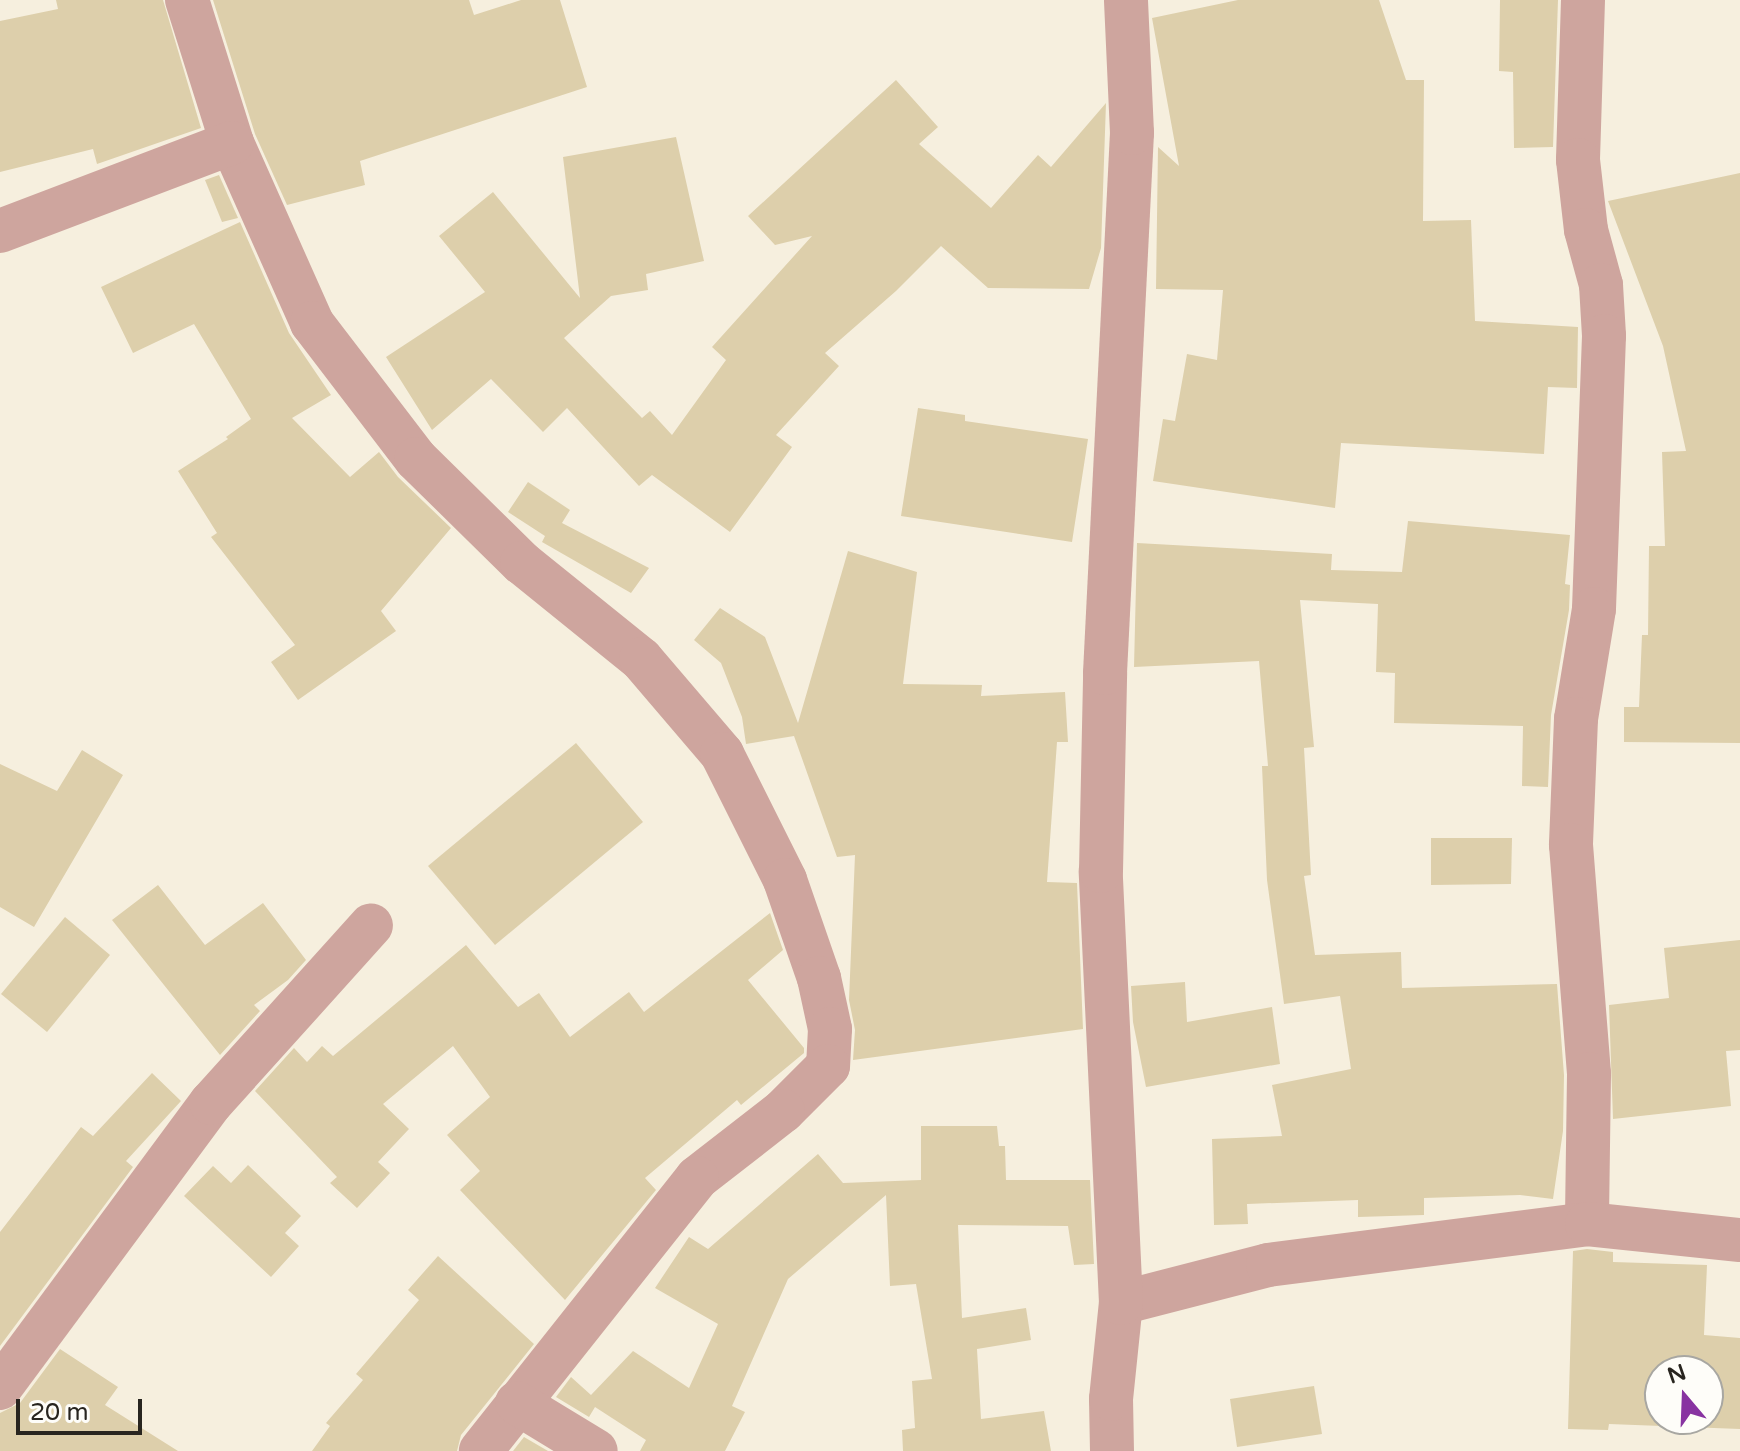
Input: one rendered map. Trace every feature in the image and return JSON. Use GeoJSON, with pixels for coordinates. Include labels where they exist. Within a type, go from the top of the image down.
{"type":"FeatureCollection","features":[{"type":"Feature","properties":{"kind":"street"},"geometry":{"type":"LineString","coordinates":[[187,0],[232,143],[312,323],[416,459],[522,563],[641,659],[722,754],[785,880],[819,978],[830,1029],[828,1066],[783,1111],[697,1178],[481,1451]]}},
{"type":"Feature","properties":{"kind":"street"},"geometry":{"type":"LineString","coordinates":[[1112,1451],[1111,1399],[1121,1303],[1101,871],[1105,673],[1132,133],[1126,0]]}},
{"type":"Feature","properties":{"kind":"street"},"geometry":{"type":"LineString","coordinates":[[1583,0],[1578,160],[1586,230],[1601,285],[1604,336],[1594,609],[1576,719],[1571,845],[1589,1074],[1587,1224]]}},
{"type":"Feature","properties":{"kind":"street"},"geometry":{"type":"LineString","coordinates":[[0,231],[232,143]]}},
{"type":"Feature","properties":{"kind":"street"},"geometry":{"type":"LineString","coordinates":[[0,1388],[211,1103],[371,925]]}},
{"type":"Feature","properties":{"kind":"street"},"geometry":{"type":"LineString","coordinates":[[1121,1303],[1268,1265],[1587,1224],[1740,1240]]}},
{"type":"Feature","properties":{"kind":"street"},"geometry":{"type":"LineString","coordinates":[[517,1403],[596,1451]]}},
{"type":"Feature","properties":{"kind":"building"},"geometry":{"type":"Polygon","coordinates":[[[56,0],[163,0],[201,128],[97,164],[93,149],[0,172],[0,21],[58,9],[56,0]]]}},
{"type":"Feature","properties":{"kind":"building"},"geometry":{"type":"Polygon","coordinates":[[[213,0],[469,0],[474,15],[521,0],[560,0],[587,87],[360,161],[365,185],[287,205],[255,134],[213,0]]]}},
{"type":"Feature","properties":{"kind":"building"},"geometry":{"type":"Polygon","coordinates":[[[1238,0],[1379,0],[1406,80],[1424,80],[1423,221],[1471,220],[1475,321],[1578,327],[1577,388],[1548,387],[1544,454],[1341,443],[1335,508],[1153,481],[1163,419],[1175,421],[1187,354],[1217,360],[1223,290],[1156,289],[1158,147],[1179,166],[1152,18],[1238,0]]]}},
{"type":"Feature","properties":{"kind":"building"},"geometry":{"type":"Polygon","coordinates":[[[1500,0],[1558,0],[1553,147],[1514,148],[1513,72],[1499,71],[1500,0]]]}},
{"type":"Feature","properties":{"kind":"building"},"geometry":{"type":"Polygon","coordinates":[[[896,80],[938,127],[919,144],[991,208],[1038,155],[1051,167],[1106,103],[1101,248],[1089,289],[988,288],[941,246],[896,291],[825,353],[839,366],[776,435],[792,447],[730,532],[652,475],[639,486],[567,408],[543,432],[491,379],[432,430],[386,357],[485,292],[439,236],[493,192],[580,298],[563,157],[676,137],[704,261],[646,274],[648,290],[611,296],[564,338],[642,418],[650,411],[672,435],[726,360],[712,347],[812,236],[775,245],[748,216],[896,80]]]}},
{"type":"Feature","properties":{"kind":"building"},"geometry":{"type":"Polygon","coordinates":[[[1740,173],[1740,743],[1624,742],[1624,707],[1639,707],[1642,635],[1648,635],[1649,546],[1665,546],[1662,452],[1686,451],[1663,346],[1608,201],[1740,173]]]}},
{"type":"Feature","properties":{"kind":"building"},"geometry":{"type":"Polygon","coordinates":[[[219,175],[238,218],[222,222],[205,180],[219,175]]]}},
{"type":"Feature","properties":{"kind":"building"},"geometry":{"type":"Polygon","coordinates":[[[240,222],[289,333],[331,395],[292,418],[350,477],[379,452],[398,477],[451,528],[381,611],[396,631],[298,700],[271,662],[295,645],[211,537],[217,533],[178,471],[228,439],[226,437],[251,419],[194,324],[133,353],[101,287],[240,222]]]}},
{"type":"Feature","properties":{"kind":"building"},"geometry":{"type":"Polygon","coordinates":[[[918,408],[965,415],[965,421],[1088,439],[1072,542],[901,516],[918,408]]]}},
{"type":"Feature","properties":{"kind":"building"},"geometry":{"type":"Polygon","coordinates":[[[528,482],[570,510],[562,523],[649,568],[631,593],[542,542],[545,536],[508,512],[528,482]]]}},
{"type":"Feature","properties":{"kind":"building"},"geometry":{"type":"Polygon","coordinates":[[[1408,521],[1570,535],[1565,584],[1570,585],[1569,610],[1551,715],[1548,787],[1522,786],[1523,726],[1394,723],[1395,673],[1376,672],[1378,604],[1300,600],[1314,747],[1304,748],[1311,875],[1304,876],[1315,955],[1401,952],[1402,988],[1557,984],[1564,1075],[1563,1131],[1553,1199],[1520,1195],[1424,1198],[1424,1215],[1358,1217],[1358,1200],[1247,1204],[1248,1224],[1214,1225],[1212,1139],[1282,1136],[1272,1085],[1351,1069],[1340,996],[1284,1004],[1267,880],[1262,766],[1268,766],[1259,661],[1134,667],[1137,543],[1332,554],[1331,570],[1402,572],[1408,521]]]}},
{"type":"Feature","properties":{"kind":"building"},"geometry":{"type":"Polygon","coordinates":[[[848,551],[917,572],[903,684],[982,685],[981,696],[1065,692],[1068,742],[1057,742],[1047,882],[1077,883],[1083,1029],[853,1060],[855,1030],[849,1000],[855,855],[837,857],[794,736],[746,744],[742,717],[721,663],[694,640],[720,608],[765,637],[798,723],[848,551]]]}},
{"type":"Feature","properties":{"kind":"building"},"geometry":{"type":"Polygon","coordinates":[[[576,743],[643,822],[495,945],[428,866],[576,743]]]}},
{"type":"Feature","properties":{"kind":"building"},"geometry":{"type":"Polygon","coordinates":[[[82,750],[123,775],[34,927],[0,907],[0,764],[57,791],[82,750]]]}},
{"type":"Feature","properties":{"kind":"building"},"geometry":{"type":"Polygon","coordinates":[[[1431,838],[1512,838],[1511,884],[1431,885],[1431,838]]]}},
{"type":"Feature","properties":{"kind":"building"},"geometry":{"type":"Polygon","coordinates":[[[158,885],[205,945],[263,903],[306,960],[288,980],[254,1005],[260,1011],[220,1055],[112,920],[158,885]]]}},
{"type":"Feature","properties":{"kind":"building"},"geometry":{"type":"Polygon","coordinates":[[[770,913],[783,950],[748,980],[804,1048],[804,1053],[741,1105],[737,1100],[645,1178],[656,1190],[565,1300],[460,1190],[480,1171],[447,1135],[490,1097],[453,1046],[383,1104],[409,1129],[378,1162],[390,1173],[357,1208],[330,1183],[337,1177],[255,1091],[294,1048],[307,1062],[322,1046],[333,1056],[466,945],[518,1007],[539,993],[570,1037],[629,992],[644,1012],[770,913]]]}},
{"type":"Feature","properties":{"kind":"building"},"geometry":{"type":"Polygon","coordinates":[[[65,917],[110,955],[47,1032],[1,994],[65,917]]]}},
{"type":"Feature","properties":{"kind":"building"},"geometry":{"type":"Polygon","coordinates":[[[1740,940],[1740,1050],[1726,1051],[1731,1106],[1613,1119],[1609,1005],[1669,998],[1664,948],[1740,940]]]}},
{"type":"Feature","properties":{"kind":"building"},"geometry":{"type":"Polygon","coordinates":[[[1185,982],[1187,1022],[1272,1007],[1280,1064],[1146,1087],[1133,1022],[1131,986],[1185,982]]]}},
{"type":"Feature","properties":{"kind":"building"},"geometry":{"type":"Polygon","coordinates":[[[152,1073],[181,1101],[126,1161],[133,1167],[0,1346],[0,1232],[81,1127],[93,1136],[152,1073]]]}},
{"type":"Feature","properties":{"kind":"building"},"geometry":{"type":"Polygon","coordinates":[[[921,1126],[997,1126],[999,1146],[1005,1146],[1006,1180],[1090,1180],[1094,1264],[1074,1265],[1068,1226],[958,1225],[962,1318],[1026,1308],[1031,1340],[977,1349],[981,1419],[1044,1411],[1051,1451],[903,1451],[902,1430],[915,1428],[912,1381],[932,1379],[916,1284],[890,1286],[886,1195],[788,1279],[732,1406],[745,1412],[725,1451],[640,1451],[646,1440],[595,1407],[589,1417],[556,1397],[571,1377],[591,1395],[633,1351],[689,1388],[718,1324],[655,1288],[689,1237],[708,1249],[818,1154],[843,1183],[921,1180],[921,1126]]]}},
{"type":"Feature","properties":{"kind":"building"},"geometry":{"type":"Polygon","coordinates":[[[248,1165],[301,1216],[285,1233],[299,1246],[271,1277],[184,1196],[213,1166],[231,1183],[248,1165]]]}},
{"type":"Feature","properties":{"kind":"building"},"geometry":{"type":"Polygon","coordinates":[[[1573,1251],[1613,1252],[1613,1262],[1707,1265],[1704,1335],[1740,1338],[1740,1429],[1724,1428],[1724,1355],[1644,1355],[1644,1425],[1609,1424],[1608,1430],[1568,1429],[1573,1251]]]}},
{"type":"Feature","properties":{"kind":"building"},"geometry":{"type":"Polygon","coordinates":[[[438,1256],[534,1344],[461,1435],[457,1451],[312,1451],[330,1426],[326,1423],[363,1380],[356,1374],[419,1300],[408,1290],[438,1256]]]}},
{"type":"Feature","properties":{"kind":"building"},"geometry":{"type":"Polygon","coordinates":[[[60,1349],[118,1387],[105,1405],[178,1451],[0,1451],[0,1413],[20,1403],[60,1349]]]}},
{"type":"Feature","properties":{"kind":"building"},"geometry":{"type":"Polygon","coordinates":[[[1314,1386],[1322,1434],[1237,1447],[1230,1399],[1314,1386]]]}},
{"type":"Feature","properties":{"kind":"building"},"geometry":{"type":"Polygon","coordinates":[[[524,1437],[548,1451],[513,1451],[524,1437]]]}}]}
